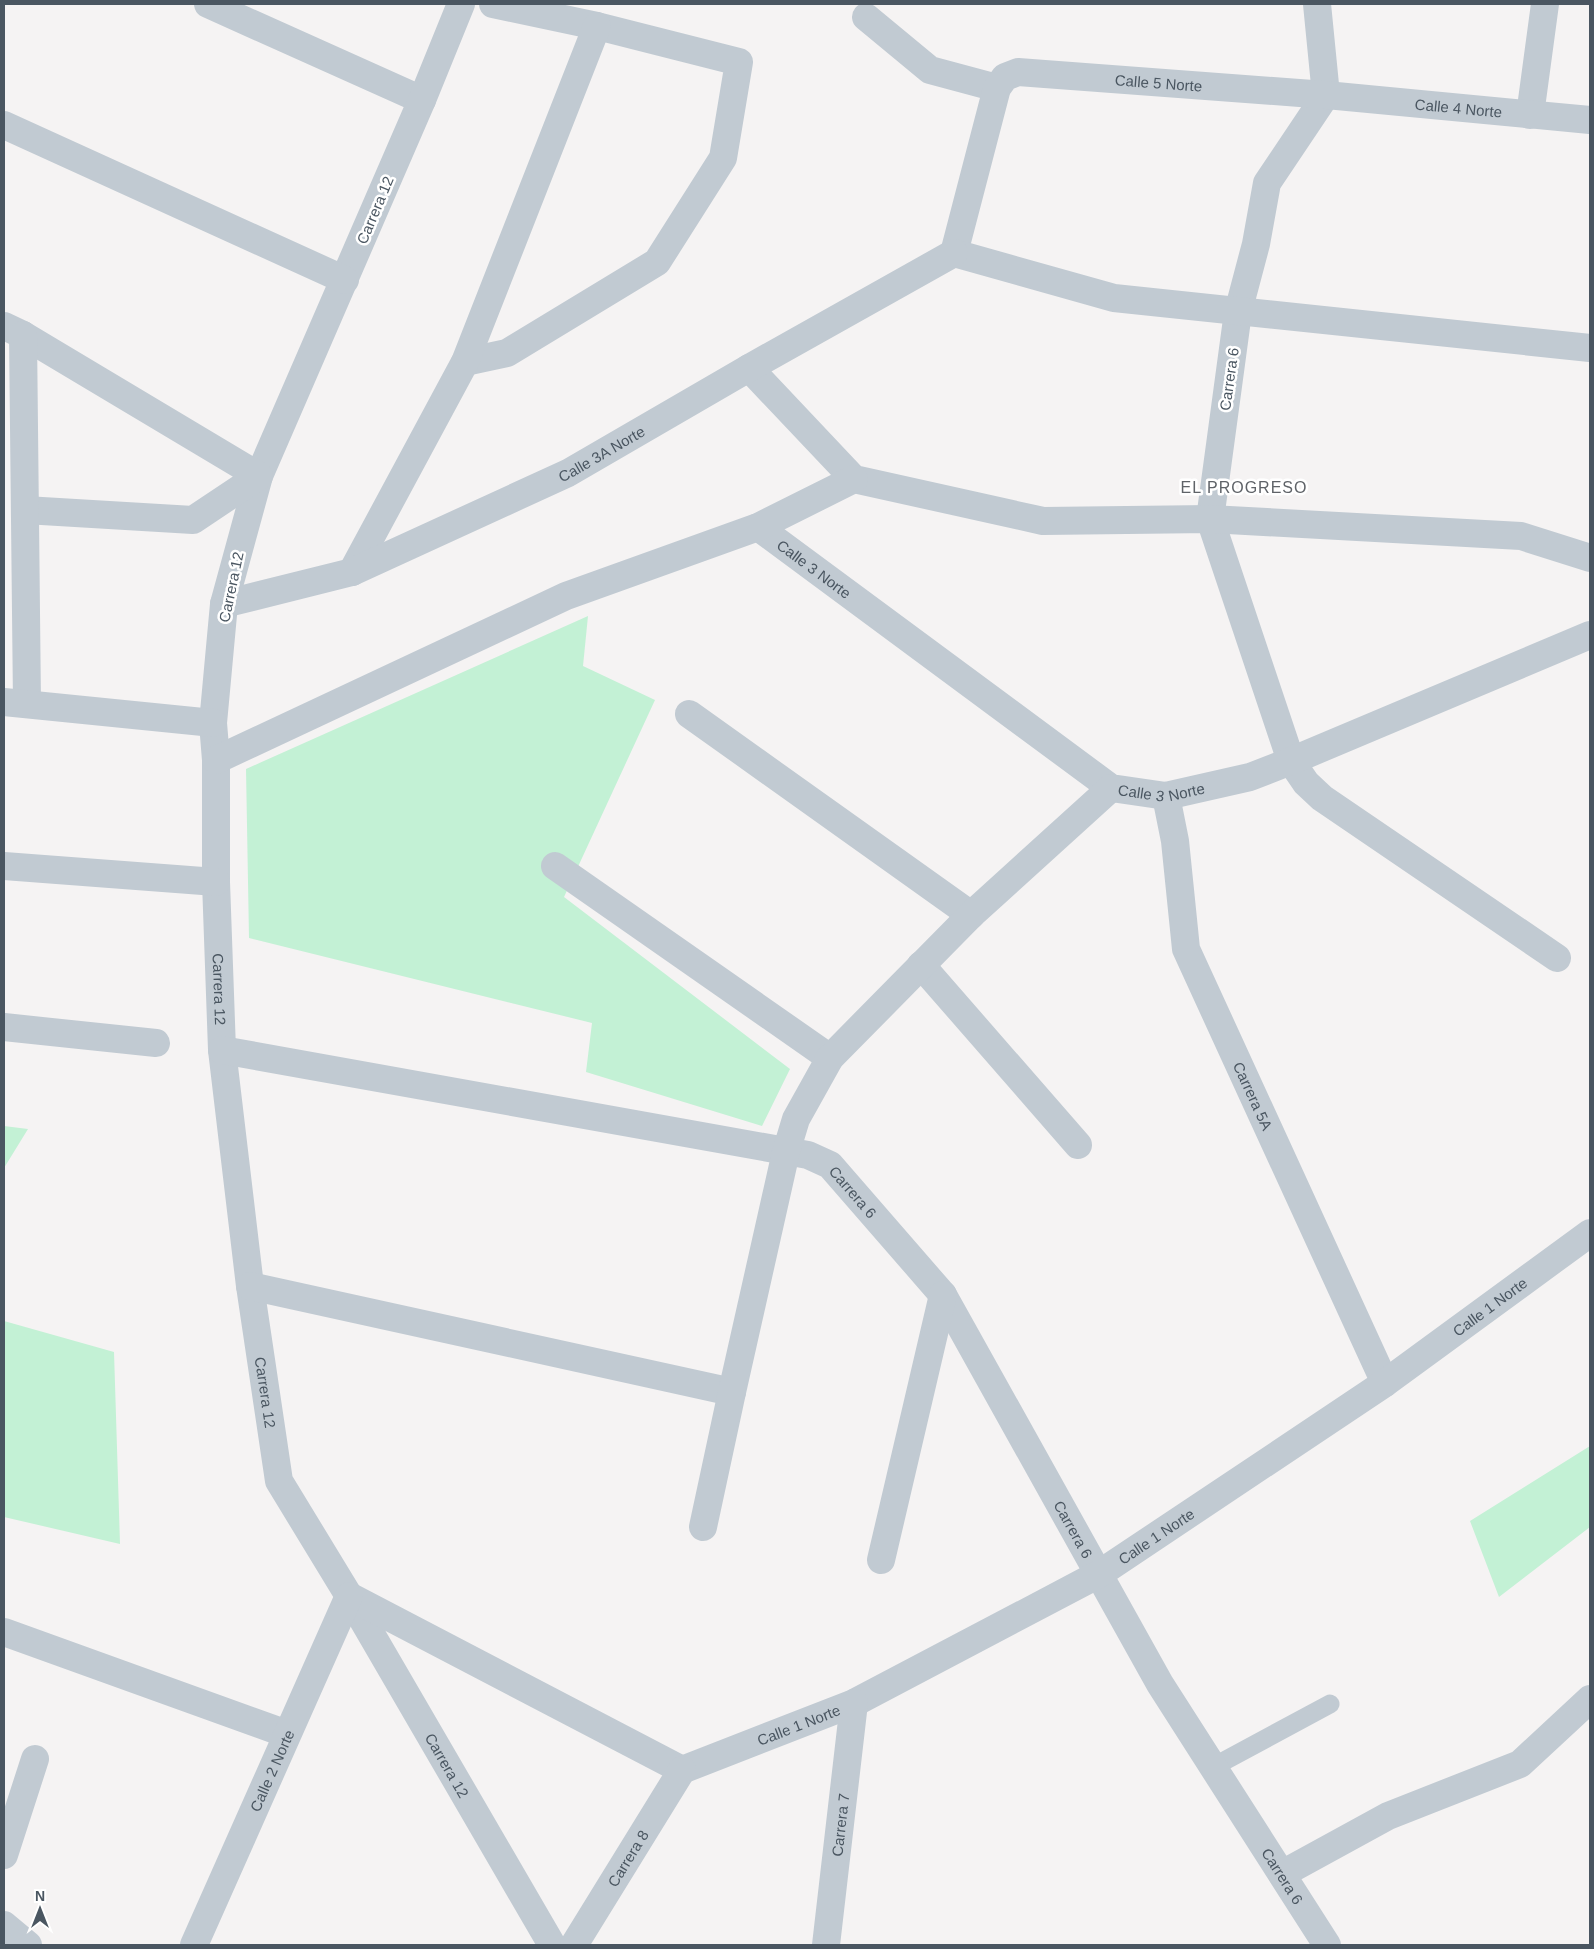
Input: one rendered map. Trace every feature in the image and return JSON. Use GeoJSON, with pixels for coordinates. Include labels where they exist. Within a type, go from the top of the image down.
{"type":"FeatureCollection","features":[{"type":"Feature","properties":{"kind":"street"},"geometry":{"type":"LineString","coordinates":[[208,4],[422,100]]}},
{"type":"Feature","properties":{"kind":"street","name":"Carrera 12"},"geometry":{"type":"LineString","coordinates":[[461,4],[345,280],[258,476],[224,604],[213,723],[216,760],[216,882],[222,1050],[250,1286],[279,1481],[349,1596],[552,1945]]}},
{"type":"Feature","properties":{"kind":"street"},"geometry":{"type":"LineString","coordinates":[[465,362],[507,353],[657,262],[723,158],[739,62],[597,26],[493,4]]}},
{"type":"Feature","properties":{"kind":"street"},"geometry":{"type":"LineString","coordinates":[[1317,4],[1326,95]]}},
{"type":"Feature","properties":{"kind":"street"},"geometry":{"type":"LineString","coordinates":[[1530,116],[1546,4]]}},
{"type":"Feature","properties":{"kind":"street"},"geometry":{"type":"LineString","coordinates":[[866,17],[930,70],[997,88],[954,253],[1114,298],[1590,348]]}},
{"type":"Feature","properties":{"kind":"street"},"geometry":{"type":"LineString","coordinates":[[352,572],[465,362],[597,26]]}},
{"type":"Feature","properties":{"kind":"street","name":"Calle 5 Norte"},"geometry":{"type":"LineString","coordinates":[[997,88],[1005,78],[1018,72],[1326,95]]}},
{"type":"Feature","properties":{"kind":"street","name":"Calle 4 Norte"},"geometry":{"type":"LineString","coordinates":[[1326,95],[1530,116],[1590,120]]}},
{"type":"Feature","properties":{"kind":"street","name":"Carrera 6"},"geometry":{"type":"LineString","coordinates":[[1326,95],[1267,183],[1256,244],[1238,312],[1210,519],[1291,761],[1306,783],[1322,798],[1557,958]]}},
{"type":"Feature","properties":{"kind":"street"},"geometry":{"type":"LineString","coordinates":[[4,125],[345,280]]}},
{"type":"Feature","properties":{"kind":"street","name":"Calle 3A Norte"},"geometry":{"type":"LineString","coordinates":[[224,604],[352,572],[568,473],[749,368],[954,253]]}},
{"type":"Feature","properties":{"kind":"street"},"geometry":{"type":"LineString","coordinates":[[13,331],[258,476],[193,520],[25,510]]}},
{"type":"Feature","properties":{"kind":"street"},"geometry":{"type":"LineString","coordinates":[[13,331],[25,510],[15,704],[213,723]]}},
{"type":"Feature","properties":{"kind":"street"},"geometry":{"type":"LineString","coordinates":[[749,368],[854,479],[1043,521],[1210,519],[1521,536],[1590,558]]}},
{"type":"Feature","properties":{"kind":"street"},"geometry":{"type":"LineString","coordinates":[[216,760],[566,596],[758,527],[854,479]]}},
{"type":"Feature","properties":{"kind":"street","name":"Calle 3 Norte"},"geometry":{"type":"LineString","coordinates":[[758,527],[1111,788],[1166,796],[1250,777],[1590,635]]}},
{"type":"Feature","properties":{"kind":"street"},"geometry":{"type":"LineString","coordinates":[[689,714],[971,915]]}},
{"type":"Feature","properties":{"kind":"street"},"geometry":{"type":"LineString","coordinates":[[703,1527],[786,1152],[796,1119],[830,1058],[971,915],[1111,788]]}},
{"type":"Feature","properties":{"kind":"street","name":"Carrera 5A"},"geometry":{"type":"LineString","coordinates":[[1166,796],[1175,841],[1186,949],[1385,1383]]}},
{"type":"Feature","properties":{"kind":"street"},"geometry":{"type":"LineString","coordinates":[[4,866],[216,882]]}},
{"type":"Feature","properties":{"kind":"street"},"geometry":{"type":"LineString","coordinates":[[555,866],[830,1058]]}},
{"type":"Feature","properties":{"kind":"street"},"geometry":{"type":"LineString","coordinates":[[921,965],[1078,1145]]}},
{"type":"Feature","properties":{"kind":"street"},"geometry":{"type":"LineString","coordinates":[[4,1027],[156,1042]]}},
{"type":"Feature","properties":{"kind":"street","name":"Carrera 6"},"geometry":{"type":"LineString","coordinates":[[222,1050],[808,1155],[830,1165],[943,1295],[1160,1684],[1327,1945]]}},
{"type":"Feature","properties":{"kind":"street","name":"Calle 1 Norte"},"geometry":{"type":"LineString","coordinates":[[682,1770],[854,1703],[1099,1574],[1385,1383],[1590,1233]]}},
{"type":"Feature","properties":{"kind":"street"},"geometry":{"type":"LineString","coordinates":[[250,1286],[732,1392]]}},
{"type":"Feature","properties":{"kind":"street"},"geometry":{"type":"LineString","coordinates":[[882,1560],[943,1295]]}},
{"type":"Feature","properties":{"kind":"street"},"geometry":{"type":"LineString","coordinates":[[349,1596],[682,1770]]}},
{"type":"Feature","properties":{"kind":"street","name":"Calle 2 Norte"},"geometry":{"type":"LineString","coordinates":[[194,1945],[349,1596]]}},
{"type":"Feature","properties":{"kind":"street"},"geometry":{"type":"LineString","coordinates":[[4,1632],[287,1734]]}},
{"type":"Feature","properties":{"kind":"street"},"geometry":{"type":"LineString","coordinates":[[1282,1874],[1388,1816],[1520,1764],[1590,1699]]}},
{"type":"Feature","properties":{"kind":"street","name":"Carrera 7"},"geometry":{"type":"LineString","coordinates":[[826,1945],[854,1703]]}},
{"type":"Feature","properties":{"kind":"street"},"geometry":{"type":"LineString","coordinates":[[4,1855],[35,1759]]}},
{"type":"Feature","properties":{"kind":"street","name":"Carrera 8"},"geometry":{"type":"LineString","coordinates":[[574,1945],[682,1770]]}},
{"type":"Feature","properties":{"kind":"street"},"geometry":{"type":"LineString","coordinates":[[4,1925],[28,1945]]}},
{"type":"Feature","properties":{"kind":"lane"},"geometry":{"type":"LineString","coordinates":[[1213,1767],[1330,1704]]}},
{"type":"Feature","properties":{"kind":"green space"},"geometry":{"type":"Polygon","coordinates":[[[588,616],[583,666],[655,700],[564,897],[790,1069],[762,1126],[586,1072],[592,1023],[249,938],[246,769],[588,616]]]}},
{"type":"Feature","properties":{"kind":"green space"},"geometry":{"type":"Polygon","coordinates":[[[4,1126],[28,1129],[4,1168],[4,1126]]]}},
{"type":"Feature","properties":{"kind":"green space"},"geometry":{"type":"Polygon","coordinates":[[[4,1321],[114,1352],[120,1544],[4,1517],[4,1321]]]}},
{"type":"Feature","properties":{"kind":"green space"},"geometry":{"type":"Polygon","coordinates":[[[1590,1446],[1590,1527],[1499,1597],[1470,1521],[1590,1446]]]}},
{"type":"Feature","properties":{"kind":"district","name":"EL PROGRESO"},"geometry":{"type":"Point","coordinates":[1244,487]}}]}
